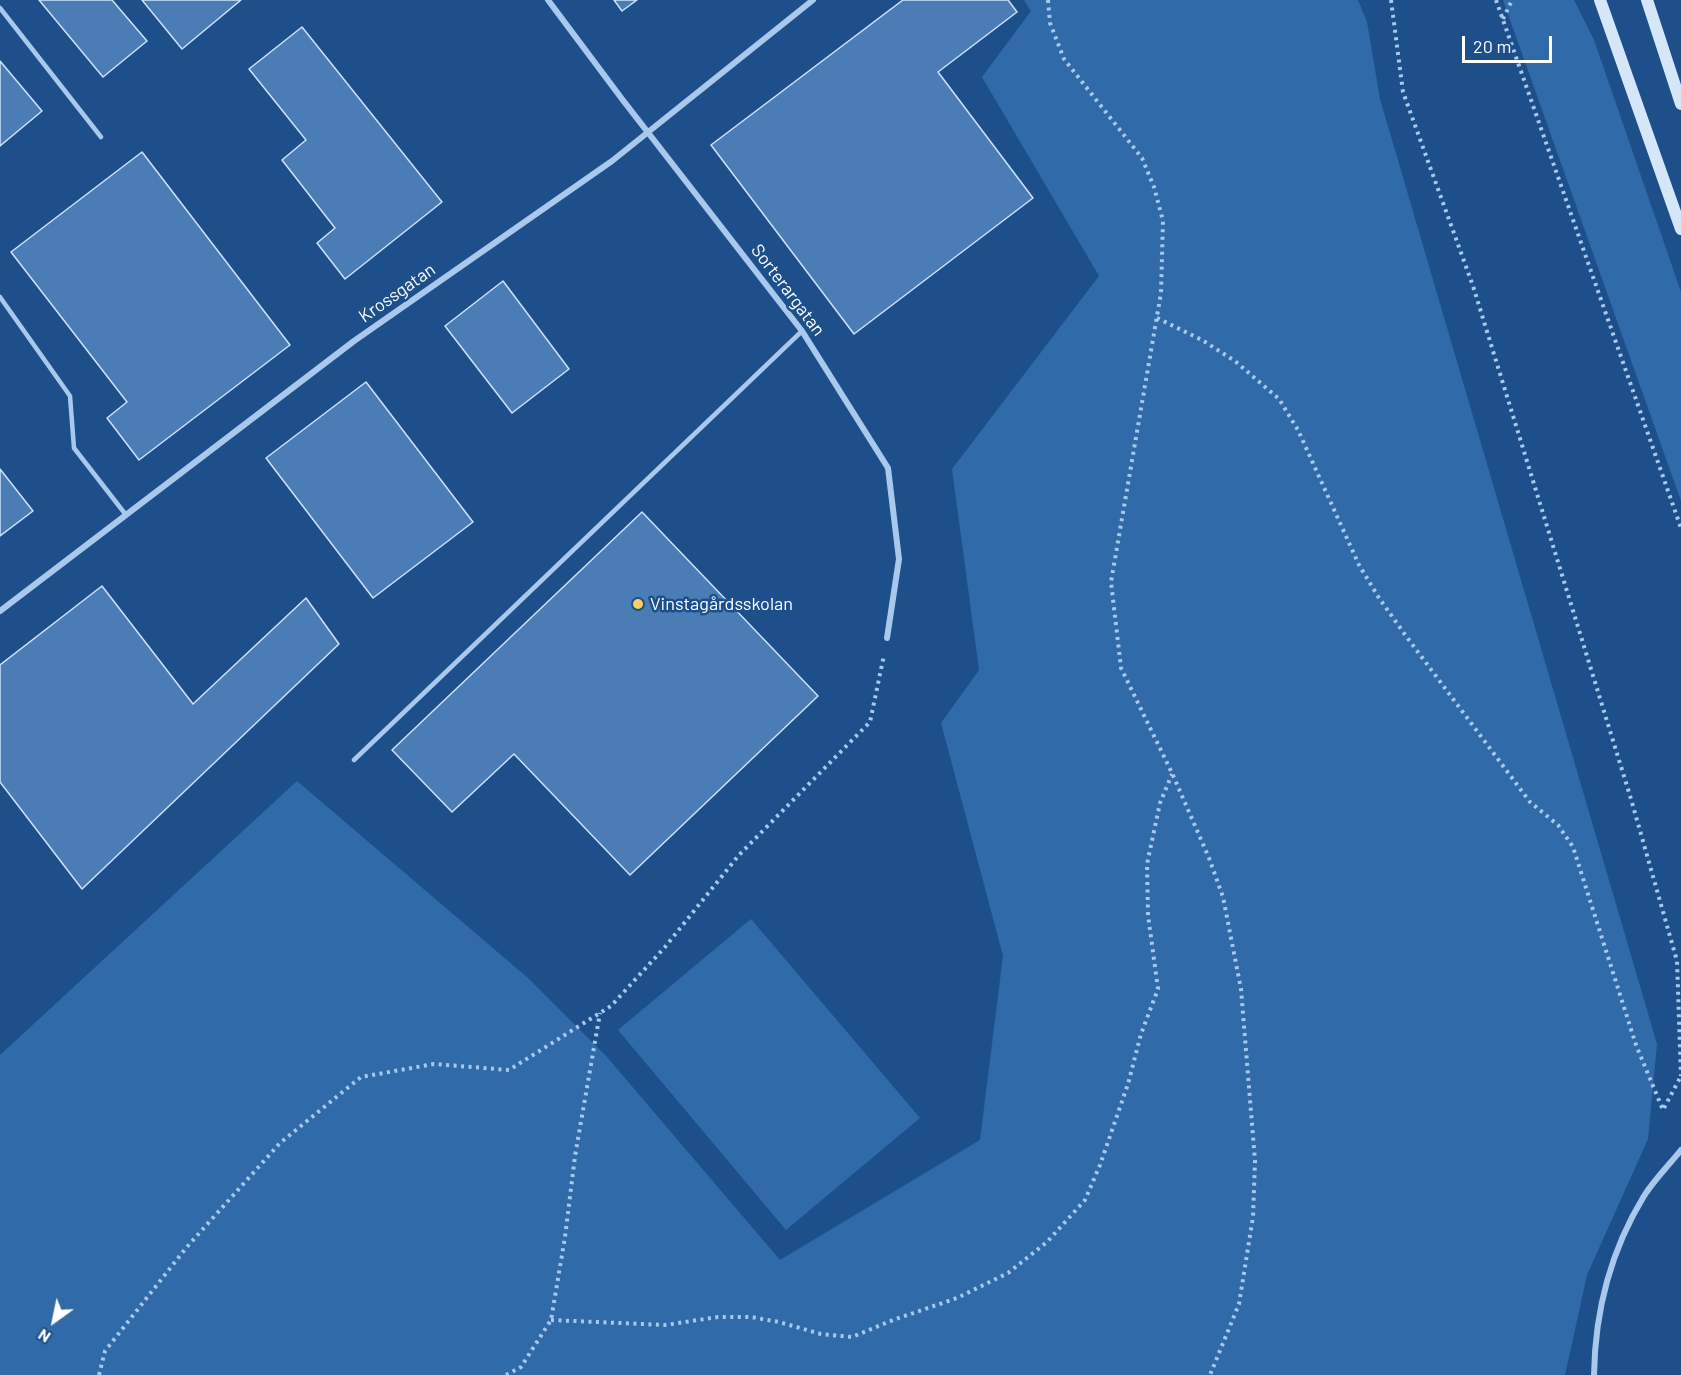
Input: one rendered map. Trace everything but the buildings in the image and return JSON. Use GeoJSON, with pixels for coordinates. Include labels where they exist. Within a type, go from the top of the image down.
{"type":"FeatureCollection","features":[{"type":"Feature","properties":{"kind":"street","name":"Sorterargatan"},"geometry":{"type":"LineString","coordinates":[[548,0],[802,331],[888,468],[899,559],[887,638]]}},
{"type":"Feature","properties":{"kind":"street","name":"Krossgatan"},"geometry":{"type":"LineString","coordinates":[[0,611],[354,341],[612,161],[813,0]]}},
{"type":"Feature","properties":{"kind":"street"},"geometry":{"type":"LineString","coordinates":[[1600,0],[1681,229]]}},
{"type":"Feature","properties":{"kind":"street"},"geometry":{"type":"LineString","coordinates":[[1647,0],[1681,104]]}},
{"type":"Feature","properties":{"kind":"street"},"geometry":{"type":"LineString","coordinates":[[1594,1375],[1594,1358],[1603,1293],[1621,1238],[1645,1195],[1681,1150]]}},
{"type":"Feature","properties":{"kind":"lane"},"geometry":{"type":"LineString","coordinates":[[0,8],[101,137]]}},
{"type":"Feature","properties":{"kind":"lane"},"geometry":{"type":"LineString","coordinates":[[0,297],[70,396],[74,448],[126,515]]}},
{"type":"Feature","properties":{"kind":"lane"},"geometry":{"type":"LineString","coordinates":[[354,760],[802,331]]}},
{"type":"Feature","properties":{"kind":"path"},"geometry":{"type":"LineString","coordinates":[[1048,0],[1050,23],[1064,58],[1142,158],[1154,187],[1163,221],[1161,293],[1111,582],[1121,668],[1172,773],[1209,858],[1223,897],[1241,989],[1255,1161],[1253,1217],[1239,1304],[1210,1375]]}},
{"type":"Feature","properties":{"kind":"path"},"geometry":{"type":"LineString","coordinates":[[1157,318],[1202,340],[1235,361],[1279,399],[1298,430],[1359,566],[1379,598],[1530,802],[1558,825],[1574,847],[1636,1045],[1663,1110],[1681,1076],[1677,961],[1631,799],[1476,297],[1403,92],[1391,0]]}},
{"type":"Feature","properties":{"kind":"path"},"geometry":{"type":"LineString","coordinates":[[1496,0],[1681,528]]}},
{"type":"Feature","properties":{"kind":"path"},"geometry":{"type":"LineString","coordinates":[[1503,20],[1512,0]]}},
{"type":"Feature","properties":{"kind":"path"},"geometry":{"type":"LineString","coordinates":[[99,1375],[105,1351],[186,1248],[280,1143],[361,1077],[434,1064],[509,1070],[611,1006],[665,947],[739,855],[870,722],[887,638]]}},
{"type":"Feature","properties":{"kind":"path"},"geometry":{"type":"LineString","coordinates":[[551,1320],[665,1325],[718,1317],[751,1317],[821,1334],[852,1337],[957,1298],[1008,1274],[1047,1242],[1085,1200],[1128,1084],[1158,989],[1148,915],[1147,864],[1160,803],[1172,773]]}},
{"type":"Feature","properties":{"kind":"path"},"geometry":{"type":"LineString","coordinates":[[506,1375],[521,1367],[551,1320],[600,1012]]}},
{"type":"Feature","properties":{"kind":"shaded area"},"geometry":{"type":"Polygon","coordinates":[[[1024,0],[1358,0],[1367,22],[1380,99],[1657,1044],[1648,1139],[1587,1275],[1565,1375],[0,1375],[0,1055],[297,781],[528,978],[607,1057],[780,1260],[980,1140],[1003,956],[941,723],[979,670],[952,469],[1099,276],[982,77],[1031,11],[1024,0]]]}},
{"type":"Feature","properties":{"kind":"shaded area"},"geometry":{"type":"Polygon","coordinates":[[[1503,0],[1574,0],[1594,40],[1681,292],[1681,501],[1503,0]]]}},
{"type":"Feature","properties":{"kind":"shaded area"},"geometry":{"type":"Polygon","coordinates":[[[751,919],[920,1118],[786,1230],[618,1030],[751,919]]]}},
{"type":"Feature","properties":{"kind":"place","name":"Vinstagårdsskolan"},"geometry":{"type":"Point","coordinates":[638,604]}}]}
